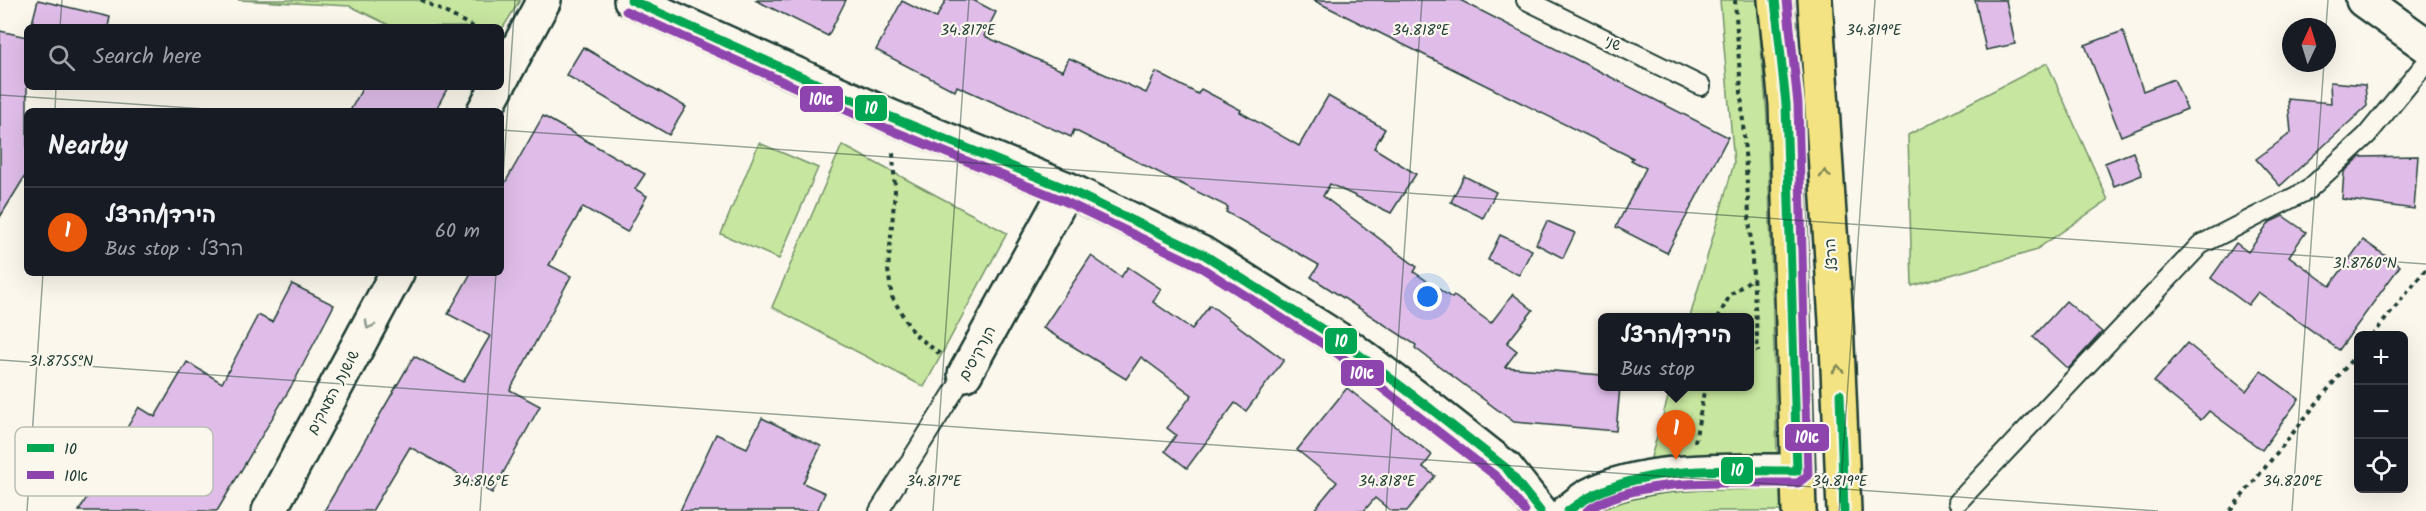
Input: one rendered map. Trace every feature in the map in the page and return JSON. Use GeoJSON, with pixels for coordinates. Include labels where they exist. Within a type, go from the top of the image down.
{"type":"FeatureCollection","features":[{"type":"Feature","properties":{"kind":"main road"},"geometry":{"type":"LineString","coordinates":[[1774,0],[1786,104],[1799,511]]}},
{"type":"Feature","properties":{"kind":"main road","name":"הרצל"},"geometry":{"type":"LineString","coordinates":[[1815,0],[1836,321],[1844,511]]}},
{"type":"Feature","properties":{"kind":"street"},"geometry":{"type":"LineString","coordinates":[[504,74],[544,0]]}},
{"type":"Feature","properties":{"kind":"street"},"geometry":{"type":"LineString","coordinates":[[631,0],[891,117],[1067,189],[1203,254],[1341,341],[1506,468],[1540,511]]}},
{"type":"Feature","properties":{"kind":"street"},"geometry":{"type":"LineString","coordinates":[[2363,0],[2426,45]]}},
{"type":"Feature","properties":{"kind":"street"},"geometry":{"type":"LineString","coordinates":[[486,108],[495,90]]}},
{"type":"Feature","properties":{"kind":"street","name":"הנרקיסים"},"geometry":{"type":"LineString","coordinates":[[965,375],[1067,189]]}},
{"type":"Feature","properties":{"kind":"street","name":"שושנת העמקים"},"geometry":{"type":"LineString","coordinates":[[269,511],[395,276]]}},
{"type":"Feature","properties":{"kind":"street"},"geometry":{"type":"LineString","coordinates":[[1568,511],[1590,495],[1640,479],[1689,474],[1797,471]]}},
{"type":"Feature","properties":{"kind":"lane","name":"שני"},"geometry":{"type":"LineString","coordinates":[[1526,0],[1701,86]]}},
{"type":"Feature","properties":{"kind":"lane"},"geometry":{"type":"LineString","coordinates":[[1958,502],[2200,245],[2308,190],[2367,135],[2426,63]]}},
{"type":"Feature","properties":{"kind":"lane","name":"הנרקיסים"},"geometry":{"type":"LineString","coordinates":[[879,511],[965,375]]}},
{"type":"Feature","properties":{"kind":"path"},"geometry":{"type":"LineString","coordinates":[[421,0],[468,24]]}},
{"type":"Feature","properties":{"kind":"path"},"geometry":{"type":"LineString","coordinates":[[1735,0],[1759,358]]}},
{"type":"Feature","properties":{"kind":"path"},"geometry":{"type":"LineString","coordinates":[[891,117],[895,191],[888,270],[892,297],[913,333],[965,375]]}},
{"type":"Feature","properties":{"kind":"path"},"geometry":{"type":"LineString","coordinates":[[2376,331],[2426,269]]}},
{"type":"Feature","properties":{"kind":"path"},"geometry":{"type":"LineString","coordinates":[[1721,313],[1730,295],[1754,278]]}},
{"type":"Feature","properties":{"kind":"path"},"geometry":{"type":"LineString","coordinates":[[2230,511],[2354,357]]}},
{"type":"Feature","properties":{"kind":"path"},"geometry":{"type":"LineString","coordinates":[[1689,474],[1704,391]]}},
{"type":"Feature","properties":{"kind":"green space"},"geometry":{"type":"Polygon","coordinates":[[[238,0],[520,0],[504,26],[504,24],[387,24],[350,6],[238,0]]]}},
{"type":"Feature","properties":{"kind":"green space"},"geometry":{"type":"Polygon","coordinates":[[[1720,0],[1757,0],[1767,117],[1777,454],[1650,461],[1670,391],[1754,391],[1754,313],[1691,313],[1734,163],[1720,0]]]}},
{"type":"Feature","properties":{"kind":"green space"},"geometry":{"type":"Polygon","coordinates":[[[2047,63],[2108,200],[2034,251],[1912,286],[1908,135],[2047,63]]]}},
{"type":"Feature","properties":{"kind":"green space"},"geometry":{"type":"Polygon","coordinates":[[[759,143],[818,168],[779,259],[721,234],[759,143]]]}},
{"type":"Feature","properties":{"kind":"green space"},"geometry":{"type":"Polygon","coordinates":[[[842,145],[1007,233],[924,387],[772,307],[842,145]]]}},
{"type":"Feature","properties":{"kind":"green space"},"geometry":{"type":"Polygon","coordinates":[[[1789,478],[1787,511],[1599,511],[1605,498],[1789,478]]]}},
{"type":"Feature","properties":{"kind":"building"},"geometry":{"type":"Polygon","coordinates":[[[38,0],[110,17],[109,24],[32,24],[38,0]]]}},
{"type":"Feature","properties":{"kind":"building"},"geometry":{"type":"Polygon","coordinates":[[[755,0],[846,0],[828,36],[755,0]]]}},
{"type":"Feature","properties":{"kind":"building"},"geometry":{"type":"Polygon","coordinates":[[[946,0],[973,0],[996,12],[984,36],[1063,71],[1069,58],[1146,93],[1156,72],[1198,94],[1201,89],[1241,110],[1240,112],[1299,146],[1328,96],[1385,129],[1374,148],[1416,174],[1391,213],[1330,184],[1323,196],[1417,267],[1414,272],[1452,298],[1454,296],[1491,323],[1513,294],[1533,310],[1507,343],[1517,351],[1505,367],[1598,375],[1598,391],[1620,391],[1616,431],[1514,422],[1415,348],[1416,345],[1311,277],[1319,265],[1226,212],[1228,207],[1074,130],[1071,137],[957,86],[955,91],[876,50],[902,1],[936,18],[946,0]]]}},
{"type":"Feature","properties":{"kind":"building"},"geometry":{"type":"Polygon","coordinates":[[[1313,0],[1460,0],[1728,137],[1667,253],[1616,227],[1646,168],[1631,160],[1633,158],[1313,0]]]}},
{"type":"Feature","properties":{"kind":"building"},"geometry":{"type":"Polygon","coordinates":[[[1975,0],[2006,0],[2015,44],[1986,50],[1975,0]]]}},
{"type":"Feature","properties":{"kind":"building"},"geometry":{"type":"Polygon","coordinates":[[[0,31],[24,36],[24,90],[27,90],[27,108],[24,108],[24,178],[0,217],[0,31]]]}},
{"type":"Feature","properties":{"kind":"building"},"geometry":{"type":"Polygon","coordinates":[[[2123,31],[2143,91],[2174,79],[2187,109],[2121,136],[2085,45],[2123,31]]]}},
{"type":"Feature","properties":{"kind":"building"},"geometry":{"type":"Polygon","coordinates":[[[583,47],[686,107],[669,135],[566,75],[583,47]]]}},
{"type":"Feature","properties":{"kind":"building"},"geometry":{"type":"Polygon","coordinates":[[[2330,82],[2365,85],[2367,106],[2280,186],[2256,159],[2291,133],[2288,99],[2331,103],[2330,82]]]}},
{"type":"Feature","properties":{"kind":"building"},"geometry":{"type":"Polygon","coordinates":[[[361,90],[446,90],[437,108],[352,108],[361,90]]]}},
{"type":"Feature","properties":{"kind":"building"},"geometry":{"type":"Polygon","coordinates":[[[543,116],[645,174],[635,189],[647,196],[627,232],[583,207],[549,265],[571,276],[510,390],[540,406],[492,493],[410,447],[372,511],[324,511],[414,356],[463,382],[490,336],[448,314],[469,276],[504,276],[504,185],[543,116]]]}},
{"type":"Feature","properties":{"kind":"building"},"geometry":{"type":"Polygon","coordinates":[[[2133,152],[2142,175],[2114,186],[2105,163],[2133,152]]]}},
{"type":"Feature","properties":{"kind":"building"},"geometry":{"type":"Polygon","coordinates":[[[2418,156],[2414,209],[2342,199],[2344,172],[2360,157],[2418,156]]]}},
{"type":"Feature","properties":{"kind":"building"},"geometry":{"type":"Polygon","coordinates":[[[1464,176],[1496,192],[1483,218],[1451,202],[1464,176]]]}},
{"type":"Feature","properties":{"kind":"building"},"geometry":{"type":"Polygon","coordinates":[[[2283,216],[2306,232],[2289,256],[2330,286],[2363,240],[2400,266],[2339,350],[2258,292],[2248,305],[2211,278],[2236,243],[2248,252],[2270,222],[2283,216]]]}},
{"type":"Feature","properties":{"kind":"building"},"geometry":{"type":"Polygon","coordinates":[[[1547,221],[1575,233],[1563,258],[1536,244],[1547,221]]]}},
{"type":"Feature","properties":{"kind":"building"},"geometry":{"type":"Polygon","coordinates":[[[1500,235],[1532,250],[1519,275],[1488,260],[1500,235]]]}},
{"type":"Feature","properties":{"kind":"building"},"geometry":{"type":"Polygon","coordinates":[[[1091,256],[1121,277],[1128,267],[1161,289],[1153,302],[1192,329],[1210,305],[1284,360],[1246,411],[1235,403],[1187,468],[1165,451],[1176,435],[1167,428],[1192,395],[1141,357],[1126,379],[1043,328],[1091,256]]]}},
{"type":"Feature","properties":{"kind":"building"},"geometry":{"type":"Polygon","coordinates":[[[292,284],[334,305],[295,380],[217,511],[79,511],[88,496],[213,496],[213,427],[127,427],[139,407],[155,417],[187,362],[222,383],[258,315],[272,322],[292,284]]]}},
{"type":"Feature","properties":{"kind":"building"},"geometry":{"type":"Polygon","coordinates":[[[2066,301],[2102,332],[2068,369],[2033,337],[2066,301]]]}},
{"type":"Feature","properties":{"kind":"building"},"geometry":{"type":"Polygon","coordinates":[[[2187,343],[2246,391],[2261,371],[2299,399],[2262,450],[2209,411],[2201,420],[2154,382],[2187,343]]]}},
{"type":"Feature","properties":{"kind":"building"},"geometry":{"type":"Polygon","coordinates":[[[1347,388],[1432,455],[1423,467],[1435,476],[1407,511],[1391,511],[1375,498],[1364,511],[1313,511],[1337,482],[1297,450],[1347,388]]]}},
{"type":"Feature","properties":{"kind":"building"},"geometry":{"type":"Polygon","coordinates":[[[762,418],[821,446],[803,483],[825,493],[817,511],[680,511],[716,434],[747,448],[762,418]]]}},
{"type":"Feature","properties":{"kind":"transit line","name":"10"},"geometry":{"type":"LineString","coordinates":[[631,0],[891,117],[1067,189],[1203,254],[1341,341],[1426,405],[1506,468],[1540,511]]}},
{"type":"Feature","properties":{"kind":"transit line","name":"10"},"geometry":{"type":"LineString","coordinates":[[1568,511],[1593,495],[1620,484],[1649,477],[1708,471],[1797,471],[1786,104],[1775,0]]}},
{"type":"Feature","properties":{"kind":"transit line","name":"10א"},"geometry":{"type":"LineString","coordinates":[[1587,511],[1608,500],[1632,492],[1660,487],[1719,483],[1798,483],[1808,475],[1798,104],[1787,0]]}},
{"type":"Feature","properties":{"kind":"transit line","name":"10א"},"geometry":{"type":"LineString","coordinates":[[626,11],[886,128],[1062,200],[1197,265],[1334,351],[1497,477],[1525,511]]}},
{"type":"Feature","properties":{"kind":"transit line","name":"10"},"geometry":{"type":"LineString","coordinates":[[1840,394],[1844,511]]}},
{"type":"Feature","properties":{"kind":"place","name":"הירדן/הרצל"},"geometry":{"type":"Point","coordinates":[1676,460]}}]}
